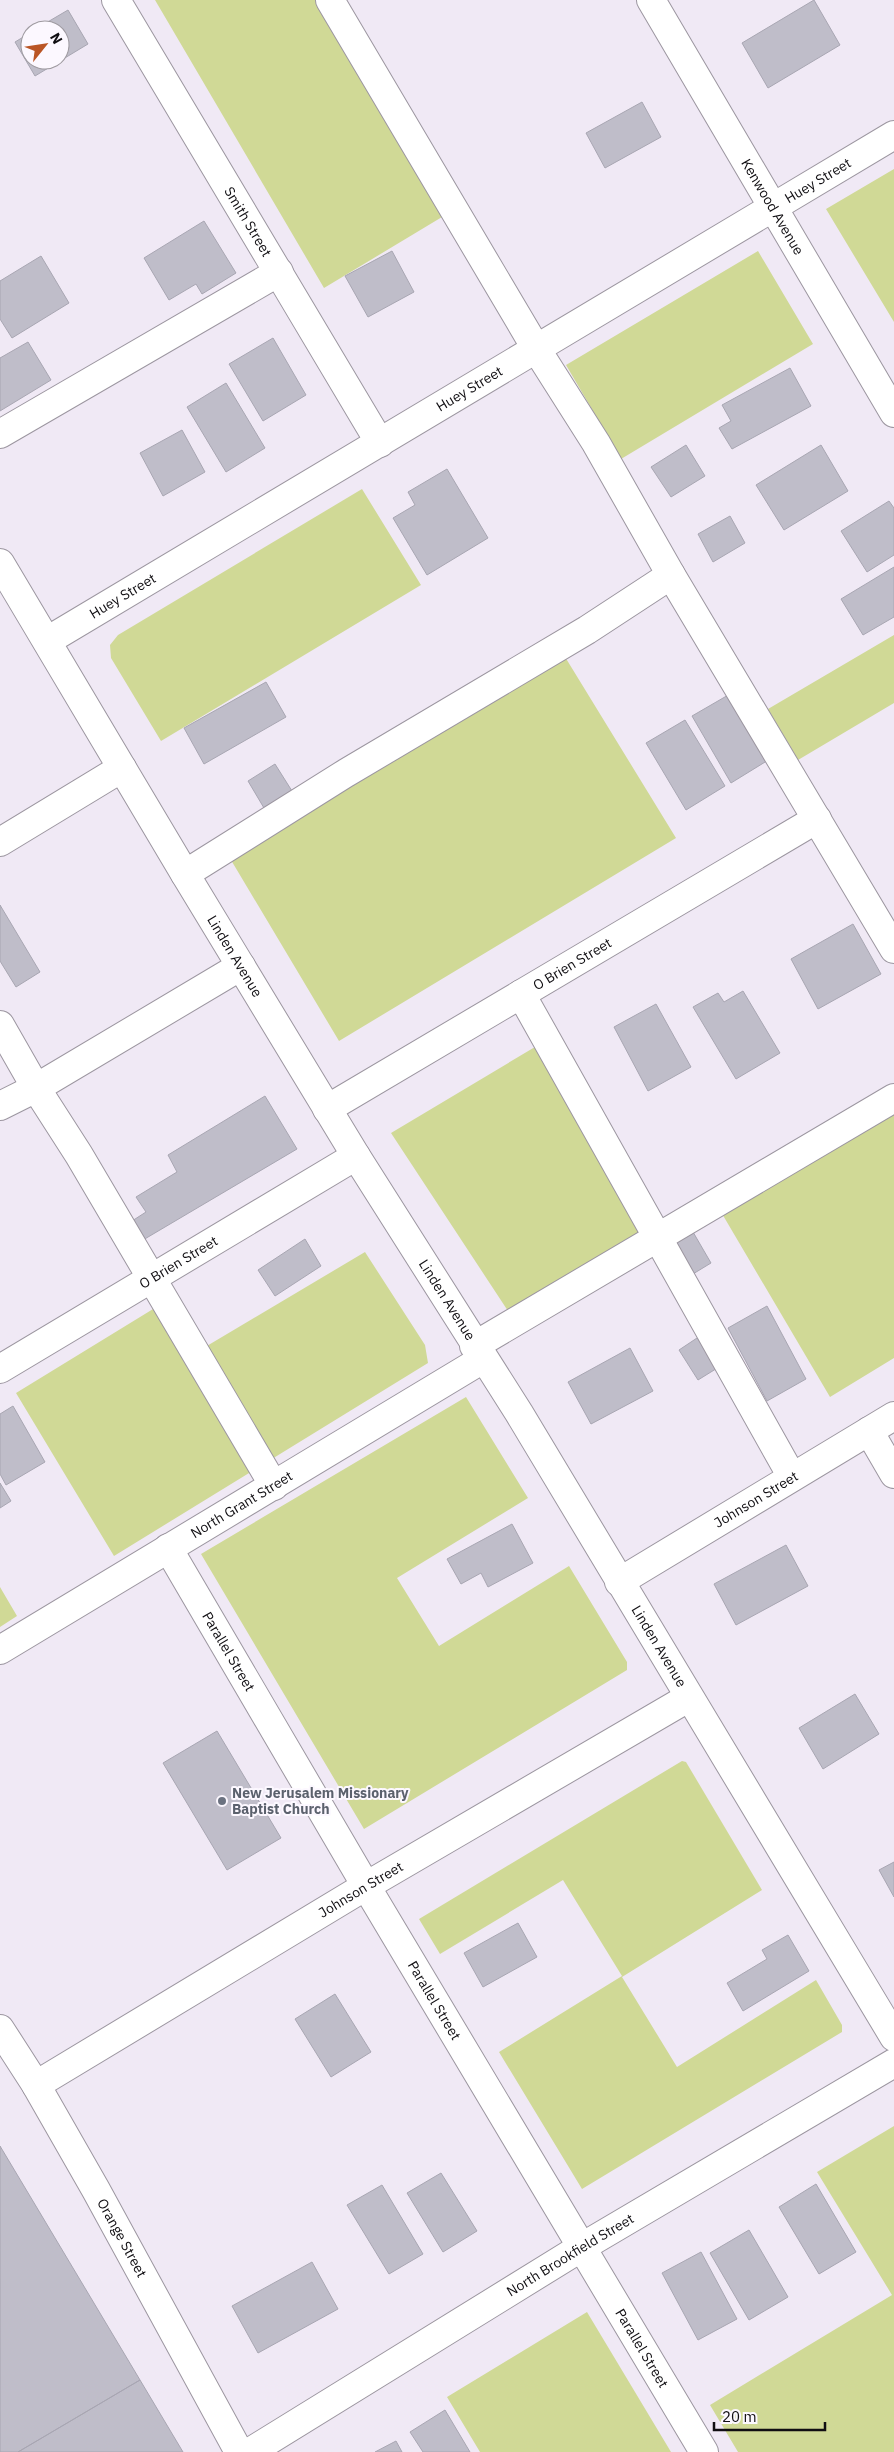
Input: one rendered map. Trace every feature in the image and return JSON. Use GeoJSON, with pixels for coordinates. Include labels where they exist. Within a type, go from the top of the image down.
{"type":"FeatureCollection","features":[{"type":"Feature","properties":{"kind":"street","name":"Smith Street"},"geometry":{"type":"LineString","coordinates":[[116,0],[380,444]]}},
{"type":"Feature","properties":{"kind":"street"},"geometry":{"type":"LineString","coordinates":[[330,0],[537,350],[596,443],[671,575],[894,949]]}},
{"type":"Feature","properties":{"kind":"street","name":"Kenwood Avenue"},"geometry":{"type":"LineString","coordinates":[[651,0],[894,413]]}},
{"type":"Feature","properties":{"kind":"street","name":"Huey Street"},"geometry":{"type":"LineString","coordinates":[[47,642],[894,135]]}},
{"type":"Feature","properties":{"kind":"street"},"geometry":{"type":"LineString","coordinates":[[0,434],[279,272]]}},
{"type":"Feature","properties":{"kind":"street","name":"Linden Avenue"},"geometry":{"type":"LineString","coordinates":[[0,563],[327,1109],[479,1353],[519,1413],[688,1698],[894,2037]]}},
{"type":"Feature","properties":{"kind":"street"},"geometry":{"type":"LineString","coordinates":[[185,874],[346,773],[587,630],[671,575]]}},
{"type":"Feature","properties":{"kind":"street"},"geometry":{"type":"LineString","coordinates":[[0,842],[122,768]]}},
{"type":"Feature","properties":{"kind":"street","name":"O Brien Street"},"geometry":{"type":"LineString","coordinates":[[327,1109],[817,819]]}},
{"type":"Feature","properties":{"kind":"street"},"geometry":{"type":"LineString","coordinates":[[0,1106],[36,1088],[241,966]]}},
{"type":"Feature","properties":{"kind":"street"},"geometry":{"type":"LineString","coordinates":[[521,994],[792,1477]]}},
{"type":"Feature","properties":{"kind":"street"},"geometry":{"type":"LineString","coordinates":[[0,1026],[36,1088],[79,1155],[274,1486]]}},
{"type":"Feature","properties":{"kind":"street","name":"North Grant Street"},"geometry":{"type":"LineString","coordinates":[[0,1650],[274,1486],[657,1239],[894,1098]]}},
{"type":"Feature","properties":{"kind":"street","name":"O Brien Street"},"geometry":{"type":"LineString","coordinates":[[0,1369],[356,1156]]}},
{"type":"Feature","properties":{"kind":"street","name":"Johnson Street"},"geometry":{"type":"LineString","coordinates":[[619,1582],[894,1416]]}},
{"type":"Feature","properties":{"kind":"street"},"geometry":{"type":"LineString","coordinates":[[869,1431],[894,1474]]}},
{"type":"Feature","properties":{"kind":"street","name":"Parallel Street"},"geometry":{"type":"LineString","coordinates":[[168,1548],[366,1886],[704,2452]]}},
{"type":"Feature","properties":{"kind":"street","name":"Johnson Street"},"geometry":{"type":"LineString","coordinates":[[36,2086],[366,1886],[688,1698]]}},
{"type":"Feature","properties":{"kind":"street","name":"Orange Street"},"geometry":{"type":"LineString","coordinates":[[0,2029],[36,2086],[150,2286],[201,2385],[239,2452]]}},
{"type":"Feature","properties":{"kind":"street","name":"North Brookfield Street"},"geometry":{"type":"LineString","coordinates":[[250,2452],[582,2247],[894,2063]]}},
{"type":"Feature","properties":{"kind":"green space"},"geometry":{"type":"Polygon","coordinates":[[[155,0],[321,0],[447,214],[324,288],[155,0]]]}},
{"type":"Feature","properties":{"kind":"green space"},"geometry":{"type":"Polygon","coordinates":[[[894,169],[894,322],[826,209],[894,169]]]}},
{"type":"Feature","properties":{"kind":"green space"},"geometry":{"type":"Polygon","coordinates":[[[758,251],[813,344],[621,459],[566,365],[758,251]]]}},
{"type":"Feature","properties":{"kind":"green space"},"geometry":{"type":"Polygon","coordinates":[[[362,489],[421,585],[161,741],[111,658],[110,645],[118,635],[362,489]]]}},
{"type":"Feature","properties":{"kind":"green space"},"geometry":{"type":"Polygon","coordinates":[[[894,635],[894,703],[798,760],[768,709],[894,635]]]}},
{"type":"Feature","properties":{"kind":"green space"},"geometry":{"type":"Polygon","coordinates":[[[562,652],[676,838],[339,1041],[228,855],[562,652]]]}},
{"type":"Feature","properties":{"kind":"green space"},"geometry":{"type":"Polygon","coordinates":[[[540,1044],[642,1232],[508,1311],[391,1133],[540,1044]]]}},
{"type":"Feature","properties":{"kind":"green space"},"geometry":{"type":"Polygon","coordinates":[[[894,1106],[894,1358],[830,1397],[721,1212],[894,1106]]]}},
{"type":"Feature","properties":{"kind":"green space"},"geometry":{"type":"Polygon","coordinates":[[[365,1252],[425,1345],[428,1363],[114,1556],[16,1393],[158,1306],[190,1356],[365,1252]]]}},
{"type":"Feature","properties":{"kind":"green space"},"geometry":{"type":"Polygon","coordinates":[[[466,1397],[528,1498],[397,1578],[439,1646],[569,1566],[627,1662],[627,1670],[364,1829],[201,1554],[466,1397]]]}},
{"type":"Feature","properties":{"kind":"green space"},"geometry":{"type":"Polygon","coordinates":[[[0,1587],[17,1616],[0,1627],[0,1587]]]}},
{"type":"Feature","properties":{"kind":"green space"},"geometry":{"type":"Polygon","coordinates":[[[682,1761],[686,1762],[762,1890],[622,1977],[677,2067],[816,1980],[842,2025],[842,2032],[582,2189],[499,2052],[622,1976],[563,1880],[440,1954],[419,1919],[682,1761]]]}},
{"type":"Feature","properties":{"kind":"green space"},"geometry":{"type":"Polygon","coordinates":[[[894,2126],[894,2452],[738,2452],[710,2405],[892,2295],[817,2172],[894,2126]]]}},
{"type":"Feature","properties":{"kind":"green space"},"geometry":{"type":"Polygon","coordinates":[[[587,2312],[671,2452],[480,2452],[447,2397],[587,2312]]]}},
{"type":"Feature","properties":{"kind":"building"},"geometry":{"type":"Polygon","coordinates":[[[814,0],[840,45],[768,88],[742,43],[814,0]]]}},
{"type":"Feature","properties":{"kind":"building"},"geometry":{"type":"Polygon","coordinates":[[[68,10],[88,44],[70,55],[70,20],[51,20],[68,10]]]}},
{"type":"Feature","properties":{"kind":"building"},"geometry":{"type":"Polygon","coordinates":[[[20,39],[20,50],[15,42],[20,39]]]}},
{"type":"Feature","properties":{"kind":"building"},"geometry":{"type":"Polygon","coordinates":[[[31,70],[45,70],[35,76],[31,70]]]}},
{"type":"Feature","properties":{"kind":"building"},"geometry":{"type":"Polygon","coordinates":[[[642,102],[661,137],[605,168],[586,133],[642,102]]]}},
{"type":"Feature","properties":{"kind":"building"},"geometry":{"type":"Polygon","coordinates":[[[204,221],[236,273],[202,294],[196,284],[169,300],[144,258],[204,221]]]}},
{"type":"Feature","properties":{"kind":"building"},"geometry":{"type":"Polygon","coordinates":[[[392,251],[414,292],[368,317],[345,276],[392,251]]]}},
{"type":"Feature","properties":{"kind":"building"},"geometry":{"type":"Polygon","coordinates":[[[41,256],[69,303],[12,338],[0,319],[0,281],[41,256]]]}},
{"type":"Feature","properties":{"kind":"building"},"geometry":{"type":"Polygon","coordinates":[[[273,338],[306,395],[263,421],[229,364],[273,338]]]}},
{"type":"Feature","properties":{"kind":"building"},"geometry":{"type":"Polygon","coordinates":[[[28,342],[51,380],[0,411],[0,358],[28,342]]]}},
{"type":"Feature","properties":{"kind":"building"},"geometry":{"type":"Polygon","coordinates":[[[790,368],[811,406],[732,449],[719,428],[731,421],[722,405],[790,368]]]}},
{"type":"Feature","properties":{"kind":"building"},"geometry":{"type":"Polygon","coordinates":[[[226,383],[265,448],[226,472],[187,407],[226,383]]]}},
{"type":"Feature","properties":{"kind":"building"},"geometry":{"type":"Polygon","coordinates":[[[182,430],[205,472],[163,496],[140,453],[182,430]]]}},
{"type":"Feature","properties":{"kind":"building"},"geometry":{"type":"Polygon","coordinates":[[[686,445],[705,476],[671,497],[651,467],[686,445]]]}},
{"type":"Feature","properties":{"kind":"building"},"geometry":{"type":"Polygon","coordinates":[[[821,445],[848,491],[784,530],[756,485],[821,445]]]}},
{"type":"Feature","properties":{"kind":"building"},"geometry":{"type":"Polygon","coordinates":[[[447,469],[488,538],[427,575],[393,518],[415,505],[408,492],[447,469]]]}},
{"type":"Feature","properties":{"kind":"building"},"geometry":{"type":"Polygon","coordinates":[[[889,501],[894,508],[894,555],[867,572],[841,531],[889,501]]]}},
{"type":"Feature","properties":{"kind":"building"},"geometry":{"type":"Polygon","coordinates":[[[730,516],[745,543],[713,562],[698,534],[730,516]]]}},
{"type":"Feature","properties":{"kind":"building"},"geometry":{"type":"Polygon","coordinates":[[[894,567],[894,617],[863,635],[841,599],[894,567]]]}},
{"type":"Feature","properties":{"kind":"building"},"geometry":{"type":"Polygon","coordinates":[[[266,682],[286,717],[204,764],[184,728],[266,682]]]}},
{"type":"Feature","properties":{"kind":"building"},"geometry":{"type":"Polygon","coordinates":[[[730,694],[770,759],[731,783],[692,716],[730,694]]]}},
{"type":"Feature","properties":{"kind":"building"},"geometry":{"type":"Polygon","coordinates":[[[685,720],[725,786],[686,810],[646,743],[685,720]]]}},
{"type":"Feature","properties":{"kind":"building"},"geometry":{"type":"Polygon","coordinates":[[[275,764],[292,791],[264,808],[248,781],[275,764]]]}},
{"type":"Feature","properties":{"kind":"building"},"geometry":{"type":"Polygon","coordinates":[[[0,905],[40,972],[16,987],[0,961],[0,905]]]}},
{"type":"Feature","properties":{"kind":"building"},"geometry":{"type":"Polygon","coordinates":[[[853,924],[881,974],[818,1009],[791,959],[853,924]]]}},
{"type":"Feature","properties":{"kind":"building"},"geometry":{"type":"Polygon","coordinates":[[[743,991],[780,1053],[736,1079],[693,1007],[718,993],[724,1002],[743,991]]]}},
{"type":"Feature","properties":{"kind":"building"},"geometry":{"type":"Polygon","coordinates":[[[656,1004],[691,1067],[648,1091],[614,1027],[656,1004]]]}},
{"type":"Feature","properties":{"kind":"building"},"geometry":{"type":"Polygon","coordinates":[[[265,1096],[297,1149],[143,1240],[132,1221],[146,1212],[136,1197],[177,1172],[168,1155],[265,1096]]]}},
{"type":"Feature","properties":{"kind":"building"},"geometry":{"type":"Polygon","coordinates":[[[693,1232],[711,1263],[688,1277],[669,1245],[693,1232]]]}},
{"type":"Feature","properties":{"kind":"building"},"geometry":{"type":"Polygon","coordinates":[[[305,1239],[321,1266],[275,1296],[258,1270],[305,1239]]]}},
{"type":"Feature","properties":{"kind":"building"},"geometry":{"type":"Polygon","coordinates":[[[767,1306],[806,1379],[767,1401],[728,1328],[767,1306]]]}},
{"type":"Feature","properties":{"kind":"building"},"geometry":{"type":"Polygon","coordinates":[[[700,1336],[719,1367],[698,1380],[679,1350],[700,1336]]]}},
{"type":"Feature","properties":{"kind":"building"},"geometry":{"type":"Polygon","coordinates":[[[630,1348],[653,1391],[591,1424],[568,1382],[630,1348]]]}},
{"type":"Feature","properties":{"kind":"building"},"geometry":{"type":"Polygon","coordinates":[[[13,1406],[45,1462],[6,1485],[0,1474],[0,1414],[13,1406]]]}},
{"type":"Feature","properties":{"kind":"building"},"geometry":{"type":"Polygon","coordinates":[[[0,1483],[11,1501],[0,1508],[0,1483]]]}},
{"type":"Feature","properties":{"kind":"building"},"geometry":{"type":"Polygon","coordinates":[[[512,1524],[533,1563],[488,1587],[481,1573],[461,1584],[447,1559],[512,1524]]]}},
{"type":"Feature","properties":{"kind":"building"},"geometry":{"type":"Polygon","coordinates":[[[786,1545],[808,1586],[736,1625],[714,1584],[786,1545]]]}},
{"type":"Feature","properties":{"kind":"building"},"geometry":{"type":"Polygon","coordinates":[[[855,1694],[879,1734],[823,1769],[799,1728],[855,1694]]]}},
{"type":"Feature","properties":{"kind":"building","name":"New Jerusalem Missionary Baptist Church"},"geometry":{"type":"Polygon","coordinates":[[[217,1731],[281,1838],[227,1870],[163,1763],[217,1731]]]}},
{"type":"Feature","properties":{"kind":"building"},"geometry":{"type":"Polygon","coordinates":[[[894,1862],[894,1897],[879,1870],[894,1862]]]}},
{"type":"Feature","properties":{"kind":"building"},"geometry":{"type":"Polygon","coordinates":[[[518,1923],[537,1957],[483,1987],[464,1953],[518,1923]]]}},
{"type":"Feature","properties":{"kind":"building"},"geometry":{"type":"Polygon","coordinates":[[[788,1935],[809,1971],[743,2011],[727,1983],[767,1959],[762,1950],[788,1935]]]}},
{"type":"Feature","properties":{"kind":"building"},"geometry":{"type":"Polygon","coordinates":[[[335,1994],[371,2052],[331,2077],[295,2019],[335,1994]]]}},
{"type":"Feature","properties":{"kind":"building"},"geometry":{"type":"Polygon","coordinates":[[[0,2146],[140,2380],[18,2452],[0,2452],[0,2146]]]}},
{"type":"Feature","properties":{"kind":"building"},"geometry":{"type":"Polygon","coordinates":[[[441,2173],[477,2231],[443,2252],[407,2193],[441,2173]]]}},
{"type":"Feature","properties":{"kind":"building"},"geometry":{"type":"Polygon","coordinates":[[[816,2184],[856,2252],[819,2274],[779,2207],[816,2184]]]}},
{"type":"Feature","properties":{"kind":"building"},"geometry":{"type":"Polygon","coordinates":[[[382,2185],[423,2254],[389,2274],[347,2205],[382,2185]]]}},
{"type":"Feature","properties":{"kind":"building"},"geometry":{"type":"Polygon","coordinates":[[[749,2230],[788,2297],[749,2320],[710,2253],[749,2230]]]}},
{"type":"Feature","properties":{"kind":"building"},"geometry":{"type":"Polygon","coordinates":[[[701,2252],[737,2319],[698,2340],[662,2273],[701,2252]]]}},
{"type":"Feature","properties":{"kind":"building"},"geometry":{"type":"Polygon","coordinates":[[[312,2262],[338,2309],[258,2353],[232,2306],[312,2262]]]}},
{"type":"Feature","properties":{"kind":"building"},"geometry":{"type":"Polygon","coordinates":[[[140,2380],[183,2452],[18,2452],[140,2380]]]}},
{"type":"Feature","properties":{"kind":"building"},"geometry":{"type":"Polygon","coordinates":[[[445,2410],[470,2452],[423,2452],[410,2432],[445,2410]]]}},
{"type":"Feature","properties":{"kind":"building"},"geometry":{"type":"Polygon","coordinates":[[[396,2441],[402,2452],[375,2452],[396,2441]]]}},
{"type":"Feature","properties":{"kind":"place","name":"New Jerusalem Missionary Baptist Church"},"geometry":{"type":"Point","coordinates":[222,1801]}}]}
